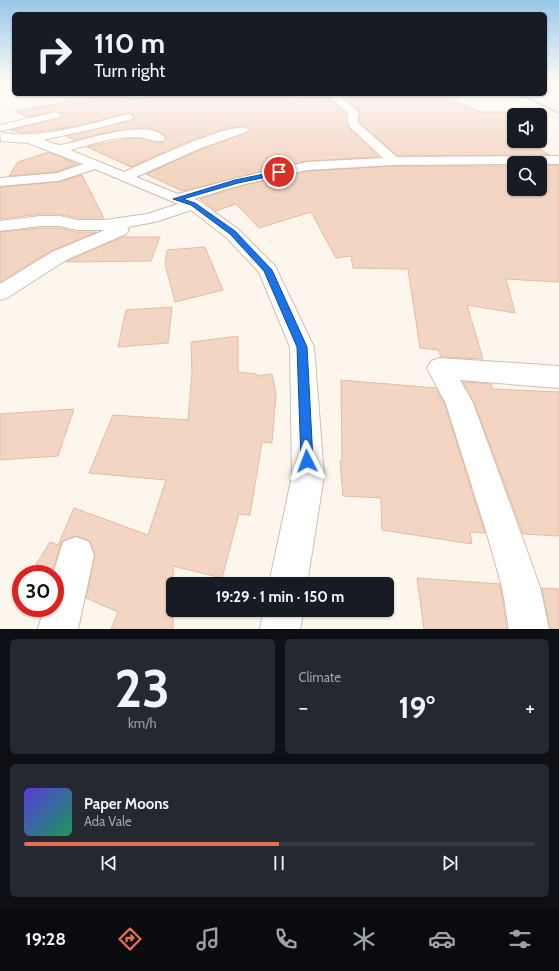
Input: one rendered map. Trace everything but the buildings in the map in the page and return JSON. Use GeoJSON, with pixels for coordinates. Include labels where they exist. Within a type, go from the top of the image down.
{"type":"FeatureCollection","features":[{"type":"Feature","properties":{"kind":"street"},"geometry":{"type":"LineString","coordinates":[[353,111],[352,120],[354,125],[394,161]]}},
{"type":"Feature","properties":{"kind":"street"},"geometry":{"type":"LineString","coordinates":[[0,128],[56,115]]}},
{"type":"Feature","properties":{"kind":"street"},"geometry":{"type":"LineString","coordinates":[[0,136],[5,138],[29,139],[98,125],[128,116]]}},
{"type":"Feature","properties":{"kind":"street"},"geometry":{"type":"LineString","coordinates":[[125,177],[169,156],[221,136],[242,130]]}},
{"type":"Feature","properties":{"kind":"street"},"geometry":{"type":"LineString","coordinates":[[58,149],[134,132],[154,134],[160,138]]}},
{"type":"Feature","properties":{"kind":"street"},"geometry":{"type":"LineString","coordinates":[[29,139],[58,149],[185,201],[232,233],[268,270],[302,347],[308,476],[289,577]]}},
{"type":"Feature","properties":{"kind":"street"},"geometry":{"type":"LineString","coordinates":[[0,294],[59,256],[149,219],[185,201],[237,182],[307,166],[394,161],[559,160]]}},
{"type":"Feature","properties":{"kind":"street"},"geometry":{"type":"LineString","coordinates":[[0,182],[58,177],[95,165]]}},
{"type":"Feature","properties":{"kind":"street"},"geometry":{"type":"LineString","coordinates":[[0,226],[60,221],[77,225],[105,226],[149,219]]}},
{"type":"Feature","properties":{"kind":"street"},"geometry":{"type":"LineString","coordinates":[[529,629],[522,587],[504,534],[459,403],[440,368],[559,377]]}},
{"type":"Feature","properties":{"kind":"street"},"geometry":{"type":"LineString","coordinates":[[58,629],[76,554]]}},
{"type":"Feature","properties":{"kind":"street"},"geometry":{"type":"LineString","coordinates":[[280,629],[283,617]]}},
{"type":"Feature","properties":{"kind":"route"},"geometry":{"type":"LineString","coordinates":[[279,172],[177,199],[193,204],[232,233],[268,270],[302,347],[307,461]]}}]}
